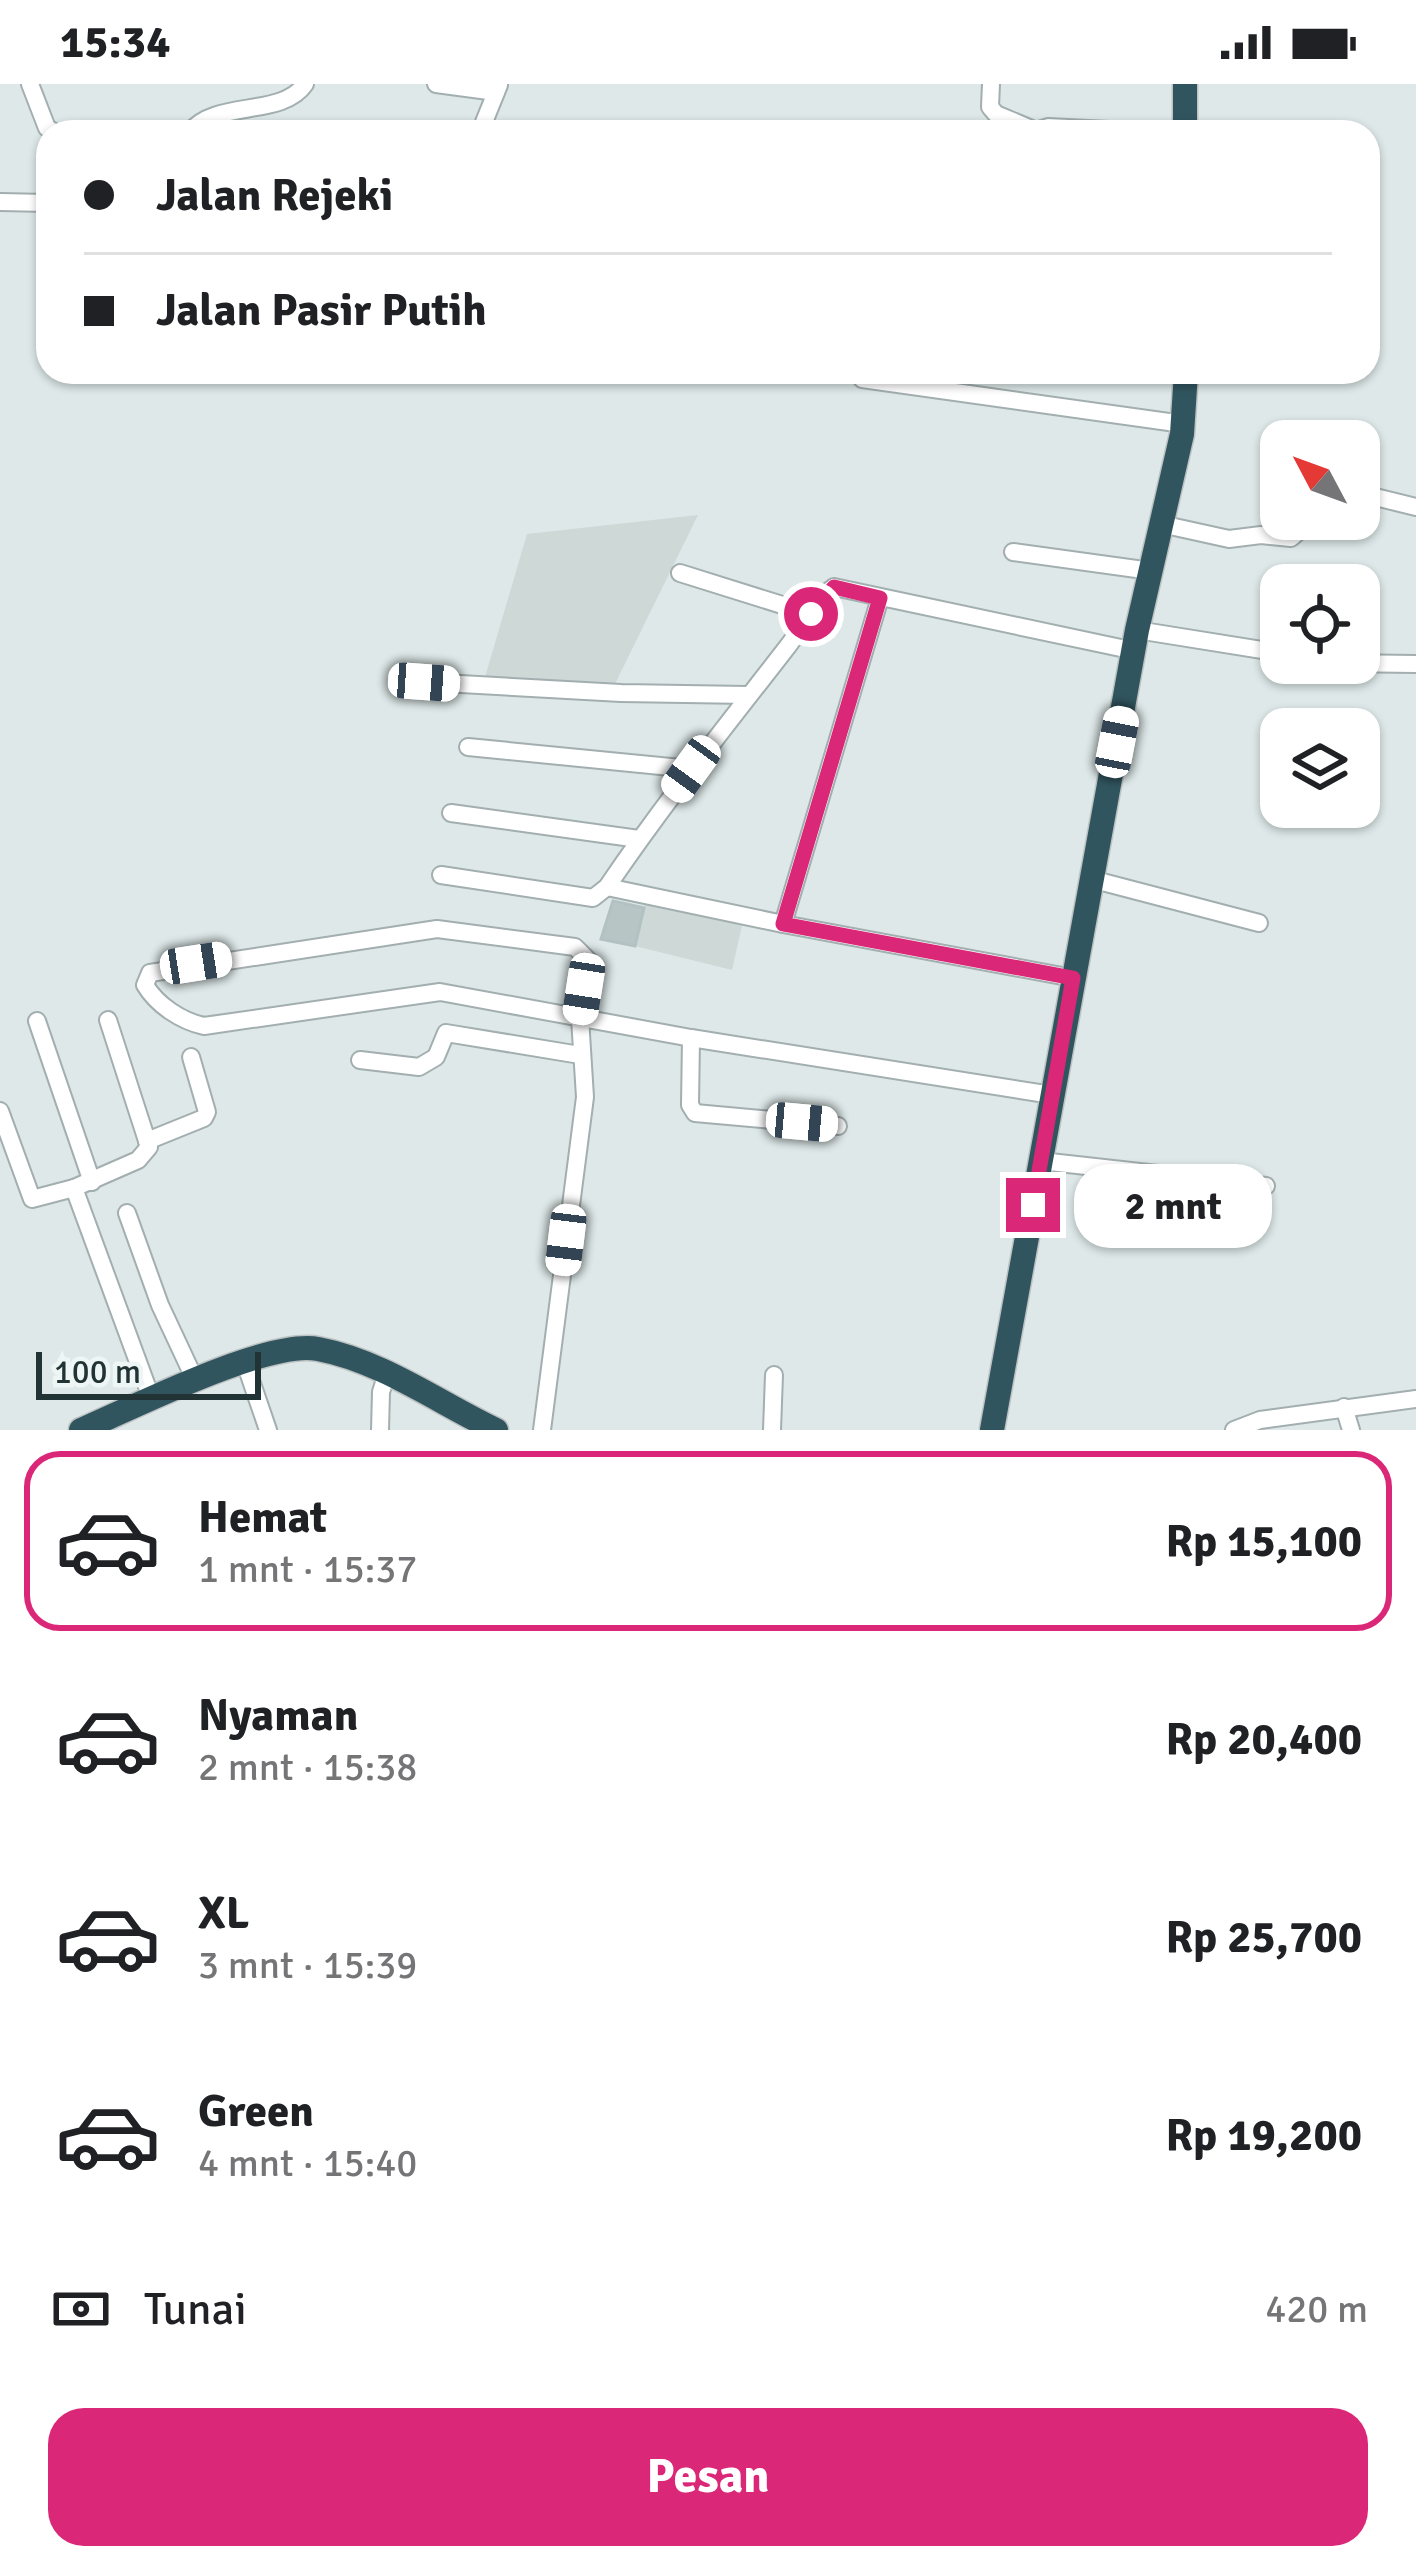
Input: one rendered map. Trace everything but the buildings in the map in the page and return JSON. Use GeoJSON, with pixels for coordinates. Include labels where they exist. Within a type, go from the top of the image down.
{"type":"FeatureCollection","features":[{"type":"Feature","properties":{"kind":"highway"},"geometry":{"type":"LineString","coordinates":[[1184,84],[1185,120]]}},
{"type":"Feature","properties":{"kind":"highway"},"geometry":{"type":"LineString","coordinates":[[992,1430],[1136,640],[1183,424],[1185,384]]}},
{"type":"Feature","properties":{"kind":"highway"},"geometry":{"type":"LineString","coordinates":[[82,1430],[244,1363],[288,1350],[318,1349],[387,1373],[496,1430]]}},
{"type":"Feature","properties":{"kind":"street"},"geometry":{"type":"LineString","coordinates":[[218,120],[296,96],[305,84]]}},
{"type":"Feature","properties":{"kind":"street"},"geometry":{"type":"LineString","coordinates":[[436,84],[497,88],[485,120]]}},
{"type":"Feature","properties":{"kind":"street"},"geometry":{"type":"LineString","coordinates":[[991,84],[990,107],[1009,120]]}},
{"type":"Feature","properties":{"kind":"street"},"geometry":{"type":"LineString","coordinates":[[26,86],[43,120]]}},
{"type":"Feature","properties":{"kind":"street"},"geometry":{"type":"LineString","coordinates":[[0,202],[36,203]]}},
{"type":"Feature","properties":{"kind":"street"},"geometry":{"type":"LineString","coordinates":[[898,384],[1183,424]]}},
{"type":"Feature","properties":{"kind":"street"},"geometry":{"type":"LineString","coordinates":[[1380,498],[1416,507]]}},
{"type":"Feature","properties":{"kind":"street"},"geometry":{"type":"LineString","coordinates":[[1161,524],[1229,538],[1260,535]]}},
{"type":"Feature","properties":{"kind":"street"},"geometry":{"type":"LineString","coordinates":[[1013,552],[1150,571]]}},
{"type":"Feature","properties":{"kind":"street"},"geometry":{"type":"LineString","coordinates":[[680,573],[811,614]]}},
{"type":"Feature","properties":{"kind":"street"},"geometry":{"type":"LineString","coordinates":[[441,875],[587,898],[607,886],[691,769],[834,587],[1136,640],[1260,651]]}},
{"type":"Feature","properties":{"kind":"street"},"geometry":{"type":"LineString","coordinates":[[783,924],[880,598]]}},
{"type":"Feature","properties":{"kind":"street"},"geometry":{"type":"LineString","coordinates":[[1380,664],[1416,664]]}},
{"type":"Feature","properties":{"kind":"street"},"geometry":{"type":"LineString","coordinates":[[424,682],[748,695]]}},
{"type":"Feature","properties":{"kind":"street"},"geometry":{"type":"LineString","coordinates":[[468,747],[691,769]]}},
{"type":"Feature","properties":{"kind":"street"},"geometry":{"type":"LineString","coordinates":[[451,813],[640,839]]}},
{"type":"Feature","properties":{"kind":"street"},"geometry":{"type":"LineString","coordinates":[[1091,879],[1259,923]]}},
{"type":"Feature","properties":{"kind":"street"},"geometry":{"type":"LineString","coordinates":[[607,886],[1073,978]]}},
{"type":"Feature","properties":{"kind":"street"},"geometry":{"type":"LineString","coordinates":[[542,1430],[585,1097],[580,1018],[589,961],[586,953],[575,947],[437,929],[156,970],[146,978],[145,985],[157,1000],[185,1020],[204,1026],[440,992],[580,1018],[691,1038],[1052,1094]]}},
{"type":"Feature","properties":{"kind":"street"},"geometry":{"type":"LineString","coordinates":[[0,1111],[32,1199],[92,1182],[146,1154],[147,1142],[108,1020]]}},
{"type":"Feature","properties":{"kind":"street"},"geometry":{"type":"LineString","coordinates":[[37,1021],[92,1182]]}},
{"type":"Feature","properties":{"kind":"street"},"geometry":{"type":"LineString","coordinates":[[360,1060],[419,1067],[436,1057],[446,1033],[580,1055]]}},
{"type":"Feature","properties":{"kind":"street"},"geometry":{"type":"LineString","coordinates":[[691,1038],[690,1106],[695,1112],[838,1126]]}},
{"type":"Feature","properties":{"kind":"street"},"geometry":{"type":"LineString","coordinates":[[147,1142],[204,1118],[207,1112],[191,1058]]}},
{"type":"Feature","properties":{"kind":"street"},"geometry":{"type":"LineString","coordinates":[[1041,1161],[1266,1186]]}},
{"type":"Feature","properties":{"kind":"street"},"geometry":{"type":"LineString","coordinates":[[74,1188],[152,1400]]}},
{"type":"Feature","properties":{"kind":"street"},"geometry":{"type":"LineString","coordinates":[[127,1214],[160,1305],[196,1382]]}},
{"type":"Feature","properties":{"kind":"street"},"geometry":{"type":"LineString","coordinates":[[244,1363],[268,1430]]}},
{"type":"Feature","properties":{"kind":"street"},"geometry":{"type":"LineString","coordinates":[[380,1430],[381,1392],[387,1373]]}},
{"type":"Feature","properties":{"kind":"street"},"geometry":{"type":"LineString","coordinates":[[772,1430],[774,1375]]}},
{"type":"Feature","properties":{"kind":"street"},"geometry":{"type":"LineString","coordinates":[[1234,1430],[1260,1420],[1416,1399]]}},
{"type":"Feature","properties":{"kind":"street"},"geometry":{"type":"LineString","coordinates":[[1345,1407],[1351,1430]]}},
{"type":"Feature","properties":{"kind":"shaded area"},"geometry":{"type":"Polygon","coordinates":[[[698,515],[614,686],[483,684],[527,534],[698,515]]]}},
{"type":"Feature","properties":{"kind":"shaded area"},"geometry":{"type":"Polygon","coordinates":[[[645,902],[743,921],[732,970],[635,946],[645,902]]]}},
{"type":"Feature","properties":{"kind":"route"},"geometry":{"type":"LineString","coordinates":[[811,614],[834,587],[880,598],[783,924],[1073,978],[1033,1205]]}}]}
